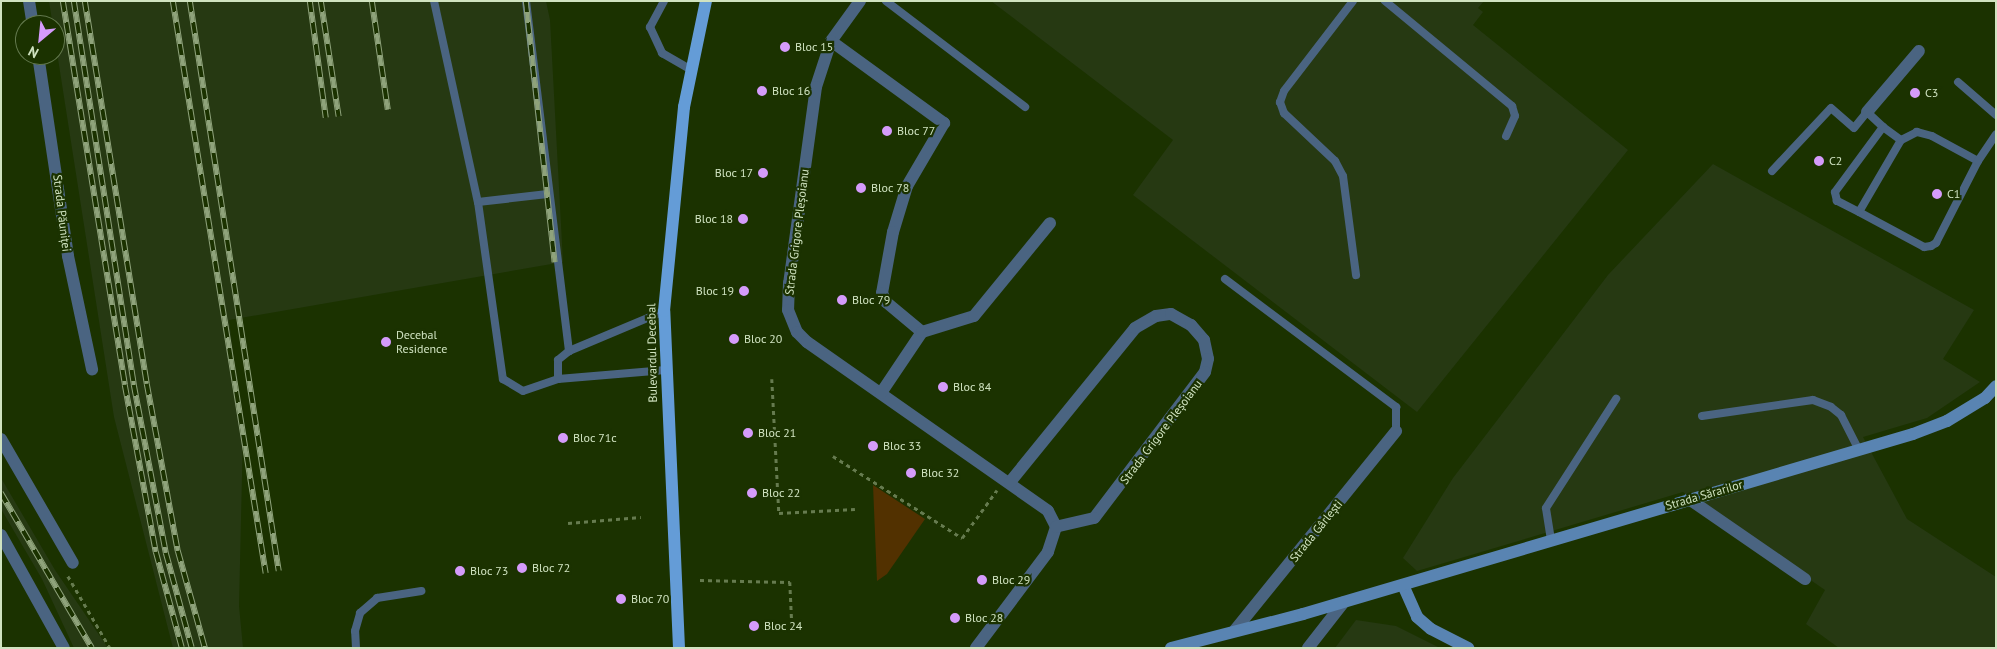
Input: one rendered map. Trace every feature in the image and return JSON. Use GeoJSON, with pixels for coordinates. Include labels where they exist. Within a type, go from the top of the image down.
{"type":"FeatureCollection","features":[{"type":"Feature","properties":{"kind":"main road","name":"Bulevardul Decebal"},"geometry":{"type":"LineString","coordinates":[[679,648],[664,311],[673,197],[690,69],[706,1]]}},
{"type":"Feature","properties":{"kind":"street"},"geometry":{"type":"LineString","coordinates":[[29,1],[31,15]]}},
{"type":"Feature","properties":{"kind":"street","name":"Strada Grigore Pleșoianu"},"geometry":{"type":"LineString","coordinates":[[860,1],[831,41],[816,87],[788,283],[788,310],[796,332],[807,342],[1007,480],[1048,511],[1056,527],[1094,518],[1206,372],[1208,359],[1204,340],[1191,325],[1171,314],[1156,316],[1135,328],[1007,480]]}},
{"type":"Feature","properties":{"kind":"street"},"geometry":{"type":"LineString","coordinates":[[831,41],[944,123],[907,186],[893,232],[882,293],[886,302],[922,332]]}},
{"type":"Feature","properties":{"kind":"street"},"geometry":{"type":"LineString","coordinates":[[1867,112],[1919,51]]}},
{"type":"Feature","properties":{"kind":"street","name":"Strada Păuniței"},"geometry":{"type":"LineString","coordinates":[[39,65],[68,256],[92,370]]}},
{"type":"Feature","properties":{"kind":"street"},"geometry":{"type":"LineString","coordinates":[[881,393],[922,332],[974,316],[1050,223]]}},
{"type":"Feature","properties":{"kind":"street","name":"Strada Sărarilor"},"geometry":{"type":"LineString","coordinates":[[1403,585],[1858,450],[1947,421],[1984,398],[1996,386]]}},
{"type":"Feature","properties":{"kind":"street","name":"Strada Gârlești"},"geometry":{"type":"LineString","coordinates":[[1234,630],[1396,431]]}},
{"type":"Feature","properties":{"kind":"street"},"geometry":{"type":"LineString","coordinates":[[1,439],[73,563]]}},
{"type":"Feature","properties":{"kind":"street"},"geometry":{"type":"LineString","coordinates":[[1689,499],[1805,578]]}},
{"type":"Feature","properties":{"kind":"street"},"geometry":{"type":"LineString","coordinates":[[976,648],[1048,552],[1056,527]]}},
{"type":"Feature","properties":{"kind":"street"},"geometry":{"type":"LineString","coordinates":[[1,536],[64,648]]}},
{"type":"Feature","properties":{"kind":"street"},"geometry":{"type":"LineString","coordinates":[[1171,648],[1403,585],[1417,617],[1431,629],[1468,648]]}},
{"type":"Feature","properties":{"kind":"street"},"geometry":{"type":"LineString","coordinates":[[1308,648],[1344,602]]}},
{"type":"Feature","properties":{"kind":"lane"},"geometry":{"type":"LineString","coordinates":[[434,1],[478,202],[500,374],[522,391],[558,379],[666,370]]}},
{"type":"Feature","properties":{"kind":"lane"},"geometry":{"type":"LineString","coordinates":[[526,1],[548,194],[569,351]]}},
{"type":"Feature","properties":{"kind":"lane"},"geometry":{"type":"LineString","coordinates":[[664,1],[650,27],[662,53],[690,69]]}},
{"type":"Feature","properties":{"kind":"lane"},"geometry":{"type":"LineString","coordinates":[[886,1],[1025,107]]}},
{"type":"Feature","properties":{"kind":"lane"},"geometry":{"type":"LineString","coordinates":[[1353,1],[1284,91],[1280,102],[1284,113],[1335,161],[1343,176],[1356,275]]}},
{"type":"Feature","properties":{"kind":"lane"},"geometry":{"type":"LineString","coordinates":[[1385,1],[1512,106],[1515,116],[1506,136]]}},
{"type":"Feature","properties":{"kind":"lane"},"geometry":{"type":"LineString","coordinates":[[1958,82],[1996,115]]}},
{"type":"Feature","properties":{"kind":"lane"},"geometry":{"type":"LineString","coordinates":[[1772,171],[1831,108],[1854,128],[1867,112],[1901,140]]}},
{"type":"Feature","properties":{"kind":"lane"},"geometry":{"type":"LineString","coordinates":[[1883,127],[1835,192],[1837,201],[1924,247],[1936,243],[1978,161],[1996,134]]}},
{"type":"Feature","properties":{"kind":"lane"},"geometry":{"type":"LineString","coordinates":[[1859,212],[1901,140],[1916,132],[1932,136],[1978,161]]}},
{"type":"Feature","properties":{"kind":"lane"},"geometry":{"type":"LineString","coordinates":[[478,202],[548,194]]}},
{"type":"Feature","properties":{"kind":"lane"},"geometry":{"type":"LineString","coordinates":[[1225,279],[1396,407],[1396,431]]}},
{"type":"Feature","properties":{"kind":"lane"},"geometry":{"type":"LineString","coordinates":[[558,379],[558,360],[569,351],[664,311]]}},
{"type":"Feature","properties":{"kind":"lane"},"geometry":{"type":"LineString","coordinates":[[1550,540],[1546,508],[1616,399]]}},
{"type":"Feature","properties":{"kind":"lane"},"geometry":{"type":"LineString","coordinates":[[1702,416],[1813,400],[1831,407],[1841,415],[1858,450]]}},
{"type":"Feature","properties":{"kind":"lane"},"geometry":{"type":"LineString","coordinates":[[356,648],[355,631],[360,613],[377,598],[421,591]]}},
{"type":"Feature","properties":{"kind":"path"},"geometry":{"type":"LineString","coordinates":[[772,379],[779,513],[855,509]]}},
{"type":"Feature","properties":{"kind":"path"},"geometry":{"type":"LineString","coordinates":[[833,456],[962,538],[1007,480]]}},
{"type":"Feature","properties":{"kind":"path"},"geometry":{"type":"LineString","coordinates":[[568,523],[641,517]]}},
{"type":"Feature","properties":{"kind":"path"},"geometry":{"type":"LineString","coordinates":[[73,563],[67,577],[110,648]]}},
{"type":"Feature","properties":{"kind":"path"},"geometry":{"type":"LineString","coordinates":[[700,580],[790,582],[792,624]]}},
{"type":"Feature","properties":{"kind":"shaded area"},"geometry":{"type":"Polygon","coordinates":[[[49,1],[546,1],[550,20],[563,262],[229,320],[243,432],[239,606],[243,648],[173,648],[114,417],[59,65],[65,65],[65,15],[51,15],[49,1]]]}},
{"type":"Feature","properties":{"kind":"shaded area"},"geometry":{"type":"Polygon","coordinates":[[[991,1],[1484,1],[1478,8],[1483,12],[1473,25],[1628,150],[1417,412],[1133,195],[1173,140],[991,1]]]}},
{"type":"Feature","properties":{"kind":"shaded area"},"geometry":{"type":"Polygon","coordinates":[[[1713,164],[1974,310],[1943,359],[1980,382],[1927,418],[1863,437],[1907,519],[1996,577],[1996,648],[1839,648],[1806,624],[1825,590],[1683,492],[1417,571],[1403,558],[1453,478],[1608,275],[1713,164]]]}},
{"type":"Feature","properties":{"kind":"shaded area"},"geometry":{"type":"Polygon","coordinates":[[[1,478],[55,570],[108,648],[74,648],[42,579],[1,509],[1,478]]]}},
{"type":"Feature","properties":{"kind":"shaded area"},"geometry":{"type":"Polygon","coordinates":[[[873,485],[925,519],[887,574],[877,581],[873,485]]]}},
{"type":"Feature","properties":{"kind":"shaded area"},"geometry":{"type":"Polygon","coordinates":[[[1356,620],[1396,626],[1440,648],[1335,648],[1356,620]]]}},
{"type":"Feature","properties":{"kind":"railway"},"geometry":{"type":"LineString","coordinates":[[63,1],[125,385],[156,552],[182,648]]}},
{"type":"Feature","properties":{"kind":"railway"},"geometry":{"type":"LineString","coordinates":[[74,1],[134,385],[166,553],[192,648]]}},
{"type":"Feature","properties":{"kind":"railway"},"geometry":{"type":"LineString","coordinates":[[85,1],[147,384],[178,551],[205,648]]}},
{"type":"Feature","properties":{"kind":"railway"},"geometry":{"type":"LineString","coordinates":[[173,1],[266,574]]}},
{"type":"Feature","properties":{"kind":"railway"},"geometry":{"type":"LineString","coordinates":[[190,1],[279,571]]}},
{"type":"Feature","properties":{"kind":"railway"},"geometry":{"type":"LineString","coordinates":[[310,1],[326,118]]}},
{"type":"Feature","properties":{"kind":"railway"},"geometry":{"type":"LineString","coordinates":[[321,1],[339,117]]}},
{"type":"Feature","properties":{"kind":"railway"},"geometry":{"type":"LineString","coordinates":[[372,1],[388,110]]}},
{"type":"Feature","properties":{"kind":"railway"},"geometry":{"type":"LineString","coordinates":[[526,1],[555,262]]}},
{"type":"Feature","properties":{"kind":"railway"},"geometry":{"type":"LineString","coordinates":[[1,493],[92,648]]}},
{"type":"Feature","properties":{"kind":"place","name":"Bloc 15"},"geometry":{"type":"Point","coordinates":[785,47]}},
{"type":"Feature","properties":{"kind":"place","name":"Bloc 16"},"geometry":{"type":"Point","coordinates":[762,91]}},
{"type":"Feature","properties":{"kind":"place","name":"C3"},"geometry":{"type":"Point","coordinates":[1915,93]}},
{"type":"Feature","properties":{"kind":"place","name":"Bloc 77"},"geometry":{"type":"Point","coordinates":[887,131]}},
{"type":"Feature","properties":{"kind":"place","name":"C2"},"geometry":{"type":"Point","coordinates":[1819,161]}},
{"type":"Feature","properties":{"kind":"place","name":"Bloc 17"},"geometry":{"type":"Point","coordinates":[763,173]}},
{"type":"Feature","properties":{"kind":"place","name":"Bloc 78"},"geometry":{"type":"Point","coordinates":[861,188]}},
{"type":"Feature","properties":{"kind":"place","name":"C1"},"geometry":{"type":"Point","coordinates":[1937,194]}},
{"type":"Feature","properties":{"kind":"place","name":"Bloc 18"},"geometry":{"type":"Point","coordinates":[743,219]}},
{"type":"Feature","properties":{"kind":"place","name":"Bloc 19"},"geometry":{"type":"Point","coordinates":[744,291]}},
{"type":"Feature","properties":{"kind":"place","name":"Bloc 79"},"geometry":{"type":"Point","coordinates":[842,300]}},
{"type":"Feature","properties":{"kind":"place","name":"Bloc 20"},"geometry":{"type":"Point","coordinates":[734,339]}},
{"type":"Feature","properties":{"kind":"place","name":"Decebal Residence"},"geometry":{"type":"Point","coordinates":[386,342]}},
{"type":"Feature","properties":{"kind":"place","name":"Bloc 84"},"geometry":{"type":"Point","coordinates":[943,387]}},
{"type":"Feature","properties":{"kind":"place","name":"Bloc 21"},"geometry":{"type":"Point","coordinates":[748,433]}},
{"type":"Feature","properties":{"kind":"place","name":"Bloc 71c"},"geometry":{"type":"Point","coordinates":[563,438]}},
{"type":"Feature","properties":{"kind":"place","name":"Bloc 33"},"geometry":{"type":"Point","coordinates":[873,446]}},
{"type":"Feature","properties":{"kind":"place","name":"Bloc 32"},"geometry":{"type":"Point","coordinates":[911,473]}},
{"type":"Feature","properties":{"kind":"place","name":"Bloc 22"},"geometry":{"type":"Point","coordinates":[752,493]}},
{"type":"Feature","properties":{"kind":"place","name":"Bloc 72"},"geometry":{"type":"Point","coordinates":[522,568]}},
{"type":"Feature","properties":{"kind":"place","name":"Bloc 73"},"geometry":{"type":"Point","coordinates":[460,571]}},
{"type":"Feature","properties":{"kind":"place","name":"Bloc 29"},"geometry":{"type":"Point","coordinates":[982,580]}},
{"type":"Feature","properties":{"kind":"place","name":"Bloc 70"},"geometry":{"type":"Point","coordinates":[621,599]}},
{"type":"Feature","properties":{"kind":"place","name":"Bloc 28"},"geometry":{"type":"Point","coordinates":[955,618]}},
{"type":"Feature","properties":{"kind":"place","name":"Bloc 24"},"geometry":{"type":"Point","coordinates":[754,626]}}]}
